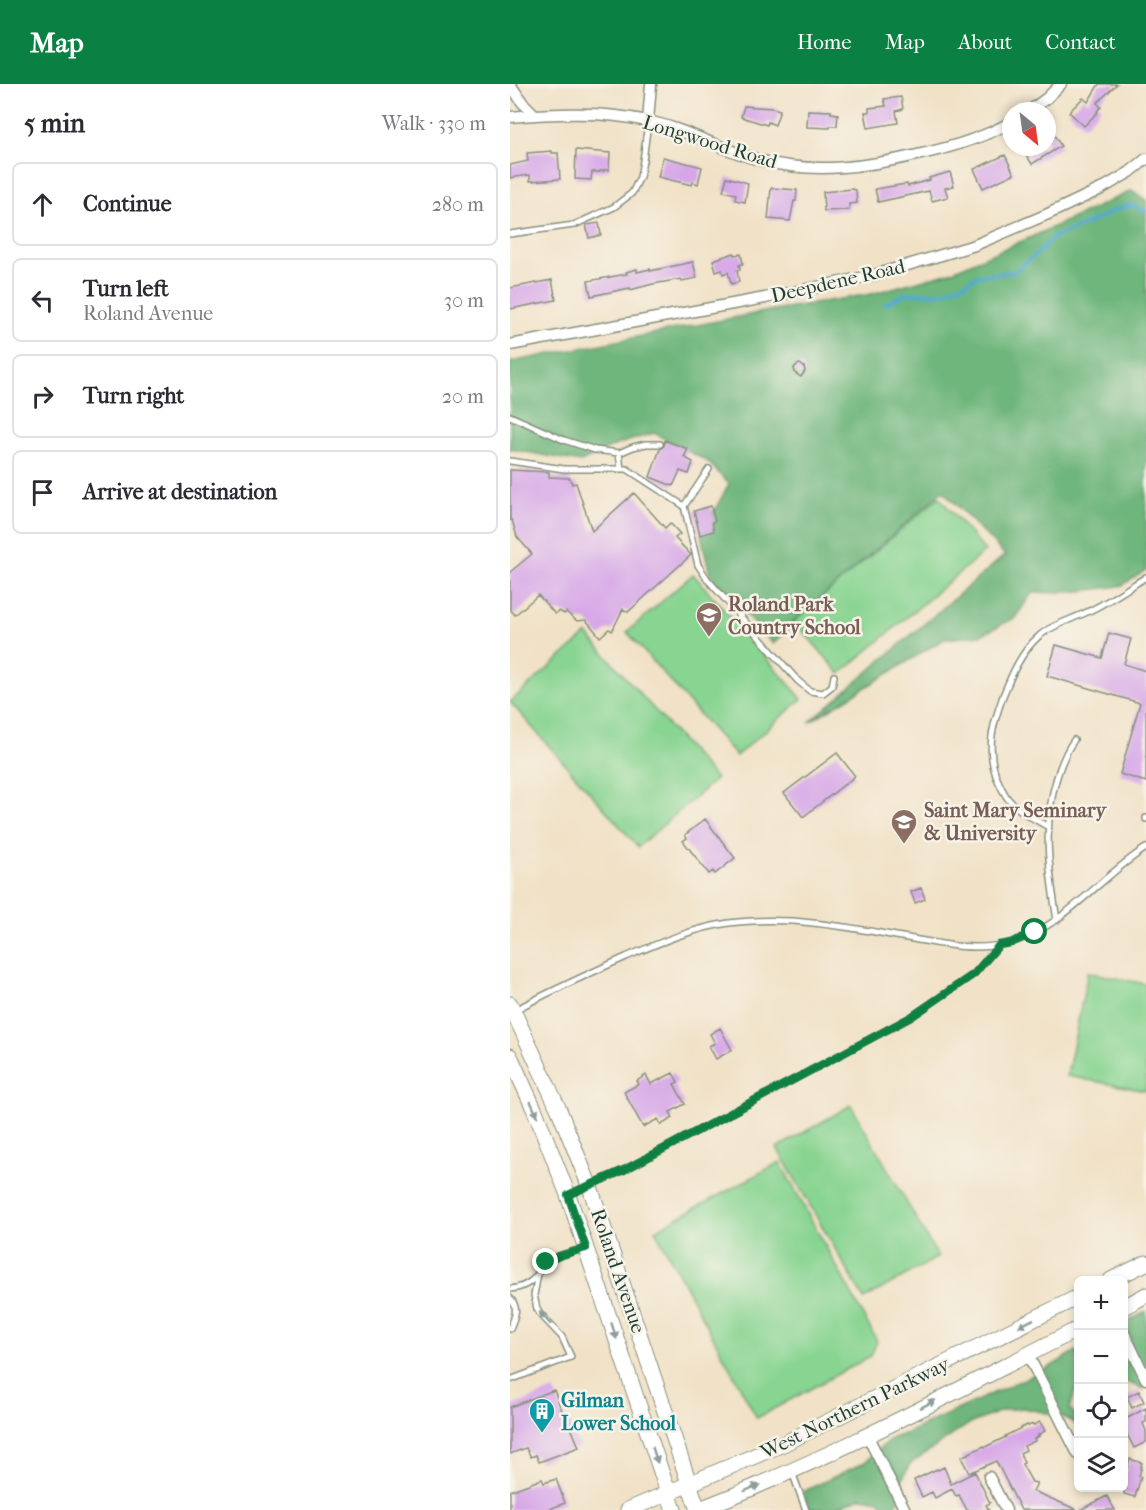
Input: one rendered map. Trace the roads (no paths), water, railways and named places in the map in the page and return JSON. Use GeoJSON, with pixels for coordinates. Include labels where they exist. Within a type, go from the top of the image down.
{"type":"FeatureCollection","features":[{"type":"Feature","properties":{"kind":"main road","name":"Roland Avenue"},"geometry":{"type":"LineString","coordinates":[[511,1009],[560,1110],[590,1186],[698,1510]]}},
{"type":"Feature","properties":{"kind":"main road","name":"Roland Avenue"},"geometry":{"type":"LineString","coordinates":[[510,1056],[540,1122],[568,1195],[674,1510]]}},
{"type":"Feature","properties":{"kind":"main road"},"geometry":{"type":"LineString","coordinates":[[1121,1276],[1146,1263]]}},
{"type":"Feature","properties":{"kind":"main road"},"geometry":{"type":"LineString","coordinates":[[1128,1304],[1146,1295]]}},
{"type":"Feature","properties":{"kind":"main road","name":"West Northern Parkway"},"geometry":{"type":"LineString","coordinates":[[628,1510],[785,1443],[1074,1299]]}},
{"type":"Feature","properties":{"kind":"main road","name":"West Northern Parkway"},"geometry":{"type":"LineString","coordinates":[[698,1510],[791,1471],[867,1435],[1076,1330]]}},
{"type":"Feature","properties":{"kind":"street"},"geometry":{"type":"LineString","coordinates":[[510,84],[522,102],[535,115]]}},
{"type":"Feature","properties":{"kind":"street"},"geometry":{"type":"LineString","coordinates":[[648,121],[651,84]]}},
{"type":"Feature","properties":{"kind":"street"},"geometry":{"type":"LineString","coordinates":[[1041,102],[1061,84]]}},
{"type":"Feature","properties":{"kind":"street","name":"Longwood Road"},"geometry":{"type":"LineString","coordinates":[[510,117],[589,114],[627,117],[668,127],[762,161],[815,168],[862,166],[937,151],[1002,126]]}},
{"type":"Feature","properties":{"kind":"street","name":"Deepdene Road"},"geometry":{"type":"LineString","coordinates":[[510,345],[765,298],[874,275],[975,245],[1048,214],[1101,189],[1130,172],[1146,159]]}},
{"type":"Feature","properties":{"kind":"street"},"geometry":{"type":"LineString","coordinates":[[1128,1341],[1146,1379]]}},
{"type":"Feature","properties":{"kind":"street"},"geometry":{"type":"LineString","coordinates":[[1028,1354],[1074,1446]]}},
{"type":"Feature","properties":{"kind":"street"},"geometry":{"type":"LineString","coordinates":[[867,1435],[905,1510]]}},
{"type":"Feature","properties":{"kind":"street"},"geometry":{"type":"LineString","coordinates":[[989,1477],[1006,1510]]}},
{"type":"Feature","properties":{"kind":"lane"},"geometry":{"type":"LineString","coordinates":[[510,234],[574,225],[614,207],[632,193],[640,177],[648,121]]}},
{"type":"Feature","properties":{"kind":"lane"},"geometry":{"type":"LineString","coordinates":[[510,416],[564,440],[595,450],[620,453],[646,444],[660,444]]}},
{"type":"Feature","properties":{"kind":"lane"},"geometry":{"type":"LineString","coordinates":[[620,453],[621,469]]}},
{"type":"Feature","properties":{"kind":"lane"},"geometry":{"type":"LineString","coordinates":[[510,461],[564,469],[627,469],[684,506],[698,565],[708,580],[798,681],[810,691],[823,693],[832,686],[834,676]]}},
{"type":"Feature","properties":{"kind":"lane"},"geometry":{"type":"LineString","coordinates":[[684,506],[709,469]]}},
{"type":"Feature","properties":{"kind":"lane"},"geometry":{"type":"LineString","coordinates":[[1047,826],[1029,816],[1008,799],[995,773],[991,756],[993,726],[1007,687],[1022,657],[1038,636],[1103,604],[1146,577]]}},
{"type":"Feature","properties":{"kind":"lane"},"geometry":{"type":"LineString","coordinates":[[1057,920],[1047,826],[1053,789],[1065,753],[1074,740]]}},
{"type":"Feature","properties":{"kind":"lane"},"geometry":{"type":"LineString","coordinates":[[511,1009],[660,942],[728,923],[761,920],[793,921],[863,929],[965,947],[1011,943],[1057,920],[1146,848]]}},
{"type":"Feature","properties":{"kind":"lane"},"geometry":{"type":"LineString","coordinates":[[568,1195],[624,1170],[911,1017],[974,974],[999,945]]}},
{"type":"Feature","properties":{"kind":"lane"},"geometry":{"type":"LineString","coordinates":[[510,1289],[527,1284],[551,1259],[586,1248]]}},
{"type":"Feature","properties":{"kind":"lane"},"geometry":{"type":"LineString","coordinates":[[510,1380],[571,1357],[562,1337],[537,1309],[534,1295],[537,1274]]}},
{"type":"Feature","properties":{"kind":"lane"},"geometry":{"type":"LineString","coordinates":[[510,1298],[516,1309],[510,1329]]}},
{"type":"Feature","properties":{"kind":"lane"},"geometry":{"type":"LineString","coordinates":[[791,1471],[806,1510]]}},
{"type":"Feature","properties":{"kind":"waterway"},"geometry":{"type":"LineString","coordinates":[[885,304],[905,294],[939,294],[977,276],[1014,272],[1054,237],[1114,210],[1132,205],[1146,211]]}},
{"type":"Feature","properties":{"kind":"place","name":"Roland Park Country School"},"geometry":{"type":"Point","coordinates":[709,638]}},
{"type":"Feature","properties":{"kind":"place","name":"Saint Mary Seminary & University"},"geometry":{"type":"Point","coordinates":[904,845]}},
{"type":"Feature","properties":{"kind":"place","name":"Gilman Lower School"},"geometry":{"type":"Point","coordinates":[542,1434]}}]}
